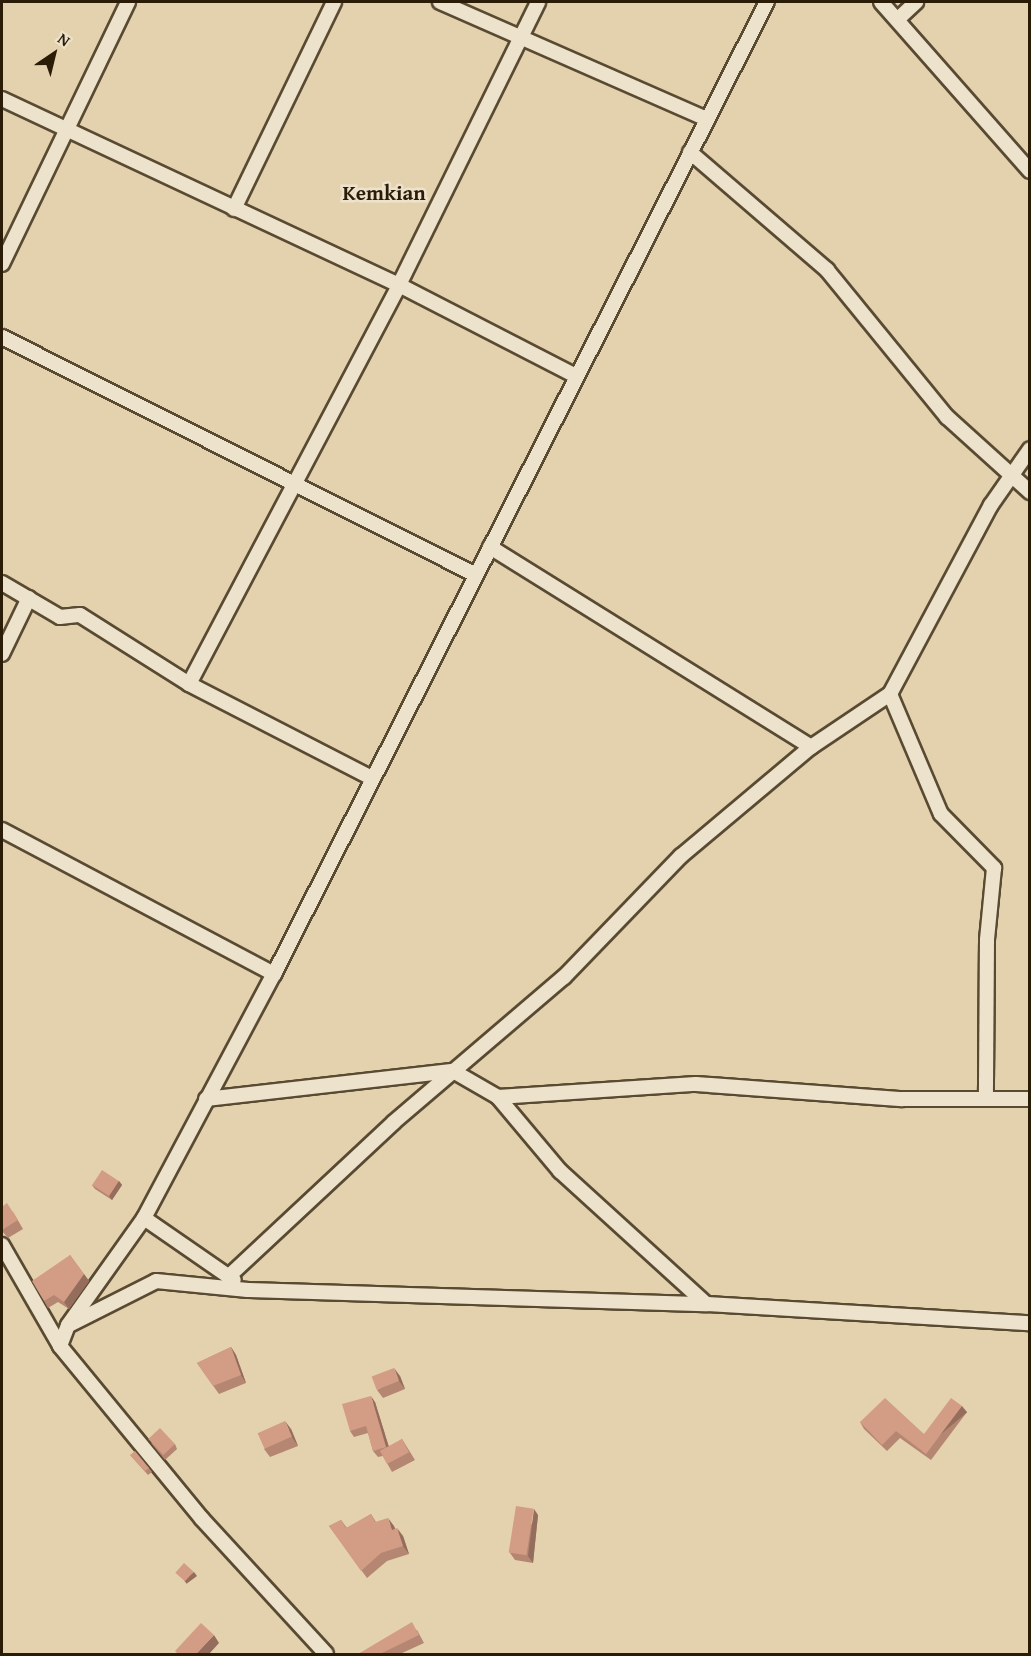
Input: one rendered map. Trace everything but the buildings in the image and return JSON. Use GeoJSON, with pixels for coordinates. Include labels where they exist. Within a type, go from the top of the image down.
{"type":"FeatureCollection","features":[{"type":"Feature","properties":{"kind":"street"},"geometry":{"type":"LineString","coordinates":[[2,264],[128,2]]}},
{"type":"Feature","properties":{"kind":"street"},"geometry":{"type":"LineString","coordinates":[[234,209],[334,2]]}},
{"type":"Feature","properties":{"kind":"street"},"geometry":{"type":"LineString","coordinates":[[440,2],[707,119]]}},
{"type":"Feature","properties":{"kind":"street"},"geometry":{"type":"LineString","coordinates":[[189,684],[298,482],[399,285],[524,39],[538,2]]}},
{"type":"Feature","properties":{"kind":"street"},"geometry":{"type":"LineString","coordinates":[[60,1346],[68,1325],[144,1218],[274,974],[767,2]]}},
{"type":"Feature","properties":{"kind":"street"},"geometry":{"type":"LineString","coordinates":[[881,2],[1029,171]]}},
{"type":"Feature","properties":{"kind":"street"},"geometry":{"type":"LineString","coordinates":[[898,19],[916,2]]}},
{"type":"Feature","properties":{"kind":"street"},"geometry":{"type":"LineString","coordinates":[[2,99],[399,285],[576,376]]}},
{"type":"Feature","properties":{"kind":"street"},"geometry":{"type":"LineString","coordinates":[[690,152],[827,270],[947,417],[1007,477],[1029,492]]}},
{"type":"Feature","properties":{"kind":"street"},"geometry":{"type":"LineString","coordinates":[[2,336],[298,482],[476,575]]}},
{"type":"Feature","properties":{"kind":"street"},"geometry":{"type":"LineString","coordinates":[[228,1277],[453,1071],[564,977],[681,856],[811,747],[890,694],[1007,477],[1029,449]]}},
{"type":"Feature","properties":{"kind":"street"},"geometry":{"type":"LineString","coordinates":[[490,547],[811,747]]}},
{"type":"Feature","properties":{"kind":"street"},"geometry":{"type":"LineString","coordinates":[[2,584],[60,616],[80,615],[189,684],[372,778]]}},
{"type":"Feature","properties":{"kind":"street"},"geometry":{"type":"LineString","coordinates":[[2,654],[29,598]]}},
{"type":"Feature","properties":{"kind":"street"},"geometry":{"type":"LineString","coordinates":[[890,694],[941,814],[994,868],[987,940],[986,1099]]}},
{"type":"Feature","properties":{"kind":"street"},"geometry":{"type":"LineString","coordinates":[[2,830],[274,974]]}},
{"type":"Feature","properties":{"kind":"street"},"geometry":{"type":"LineString","coordinates":[[206,1099],[453,1071],[498,1097],[560,1171],[706,1304]]}},
{"type":"Feature","properties":{"kind":"street"},"geometry":{"type":"LineString","coordinates":[[498,1097],[696,1084],[986,1099],[1029,1099]]}},
{"type":"Feature","properties":{"kind":"street"},"geometry":{"type":"LineString","coordinates":[[144,1218],[248,1290]]}},
{"type":"Feature","properties":{"kind":"street"},"geometry":{"type":"LineString","coordinates":[[2,1245],[60,1346],[202,1519],[326,1654]]}},
{"type":"Feature","properties":{"kind":"street"},"geometry":{"type":"LineString","coordinates":[[68,1325],[156,1281],[248,1290],[706,1304],[1029,1323]]}},
{"type":"Feature","properties":{"kind":"district","name":"Kemkian"},"geometry":{"type":"Point","coordinates":[384,193]}}]}
